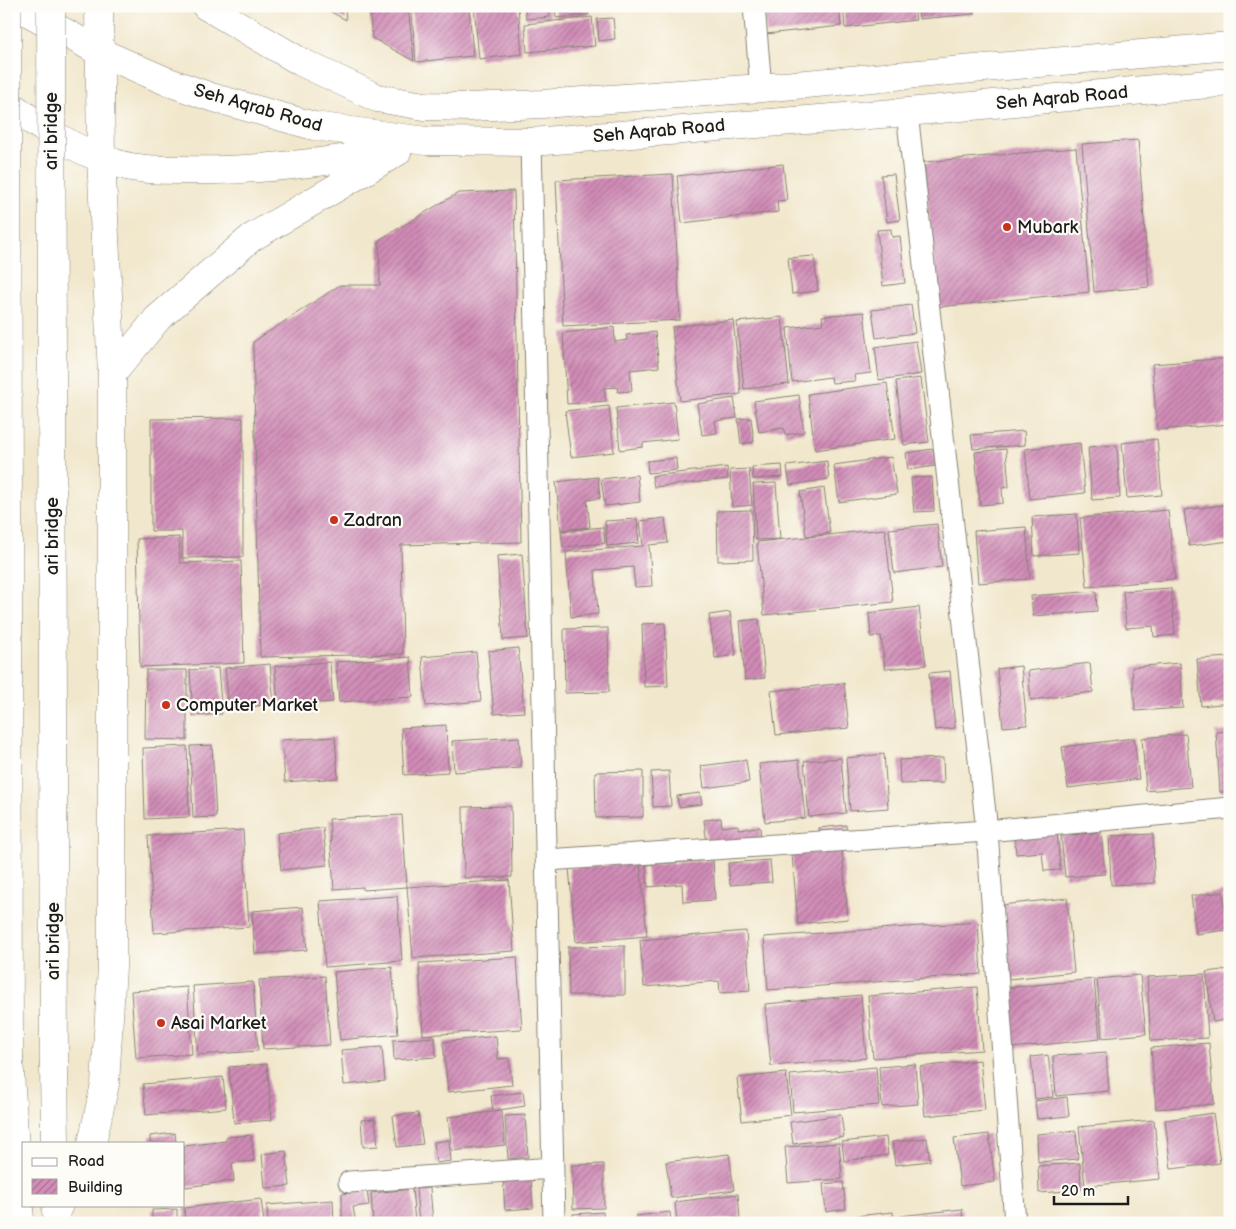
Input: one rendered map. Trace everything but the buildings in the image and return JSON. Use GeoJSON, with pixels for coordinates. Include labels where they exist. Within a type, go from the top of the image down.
{"type":"FeatureCollection","features":[{"type":"Feature","properties":{"kind":"main road"},"geometry":{"type":"LineString","coordinates":[[7,6],[9,1059],[15,1209]]}},
{"type":"Feature","properties":{"kind":"main road","name":"Seh Aqrab Road"},"geometry":{"type":"LineString","coordinates":[[17,6],[100,52],[166,81],[272,116],[314,126],[426,141],[531,142],[907,112],[1230,82]]}},
{"type":"Feature","properties":{"kind":"main road","name":"ari bridge"},"geometry":{"type":"LineString","coordinates":[[51,6],[55,1142]]}},
{"type":"Feature","properties":{"kind":"main road"},"geometry":{"type":"LineString","coordinates":[[92,1142],[105,1084],[112,967],[112,374],[101,158],[100,6]]}},
{"type":"Feature","properties":{"kind":"main road","name":"Seh Aqrab Road"},"geometry":{"type":"LineString","coordinates":[[206,6],[301,62],[378,98],[424,106],[469,107],[532,104],[761,88],[1230,46]]}},
{"type":"Feature","properties":{"kind":"main road"},"geometry":{"type":"LineString","coordinates":[[6,102],[62,140],[101,158],[134,167],[213,171],[257,170],[397,152]]}},
{"type":"Feature","properties":{"kind":"main road"},"geometry":{"type":"LineString","coordinates":[[112,374],[158,318],[251,238],[397,152],[426,141]]}},
{"type":"Feature","properties":{"kind":"street"},"geometry":{"type":"LineString","coordinates":[[754,6],[761,88]]}},
{"type":"Feature","properties":{"kind":"street"},"geometry":{"type":"LineString","coordinates":[[907,112],[987,831],[1015,1223]]}},
{"type":"Feature","properties":{"kind":"street"},"geometry":{"type":"LineString","coordinates":[[531,142],[554,1223]]}},
{"type":"Feature","properties":{"kind":"street"},"geometry":{"type":"LineString","coordinates":[[547,860],[987,831],[1230,808]]}},
{"type":"Feature","properties":{"kind":"street"},"geometry":{"type":"LineString","coordinates":[[349,1182],[552,1168]]}},
{"type":"Feature","properties":{"kind":"place","name":"Mubark"},"geometry":{"type":"Point","coordinates":[1007,227]}},
{"type":"Feature","properties":{"kind":"place","name":"Zadran"},"geometry":{"type":"Point","coordinates":[334,520]}},
{"type":"Feature","properties":{"kind":"place","name":"Computer Market"},"geometry":{"type":"Point","coordinates":[166,705]}},
{"type":"Feature","properties":{"kind":"place","name":"Asai Market"},"geometry":{"type":"Point","coordinates":[161,1023]}}]}
